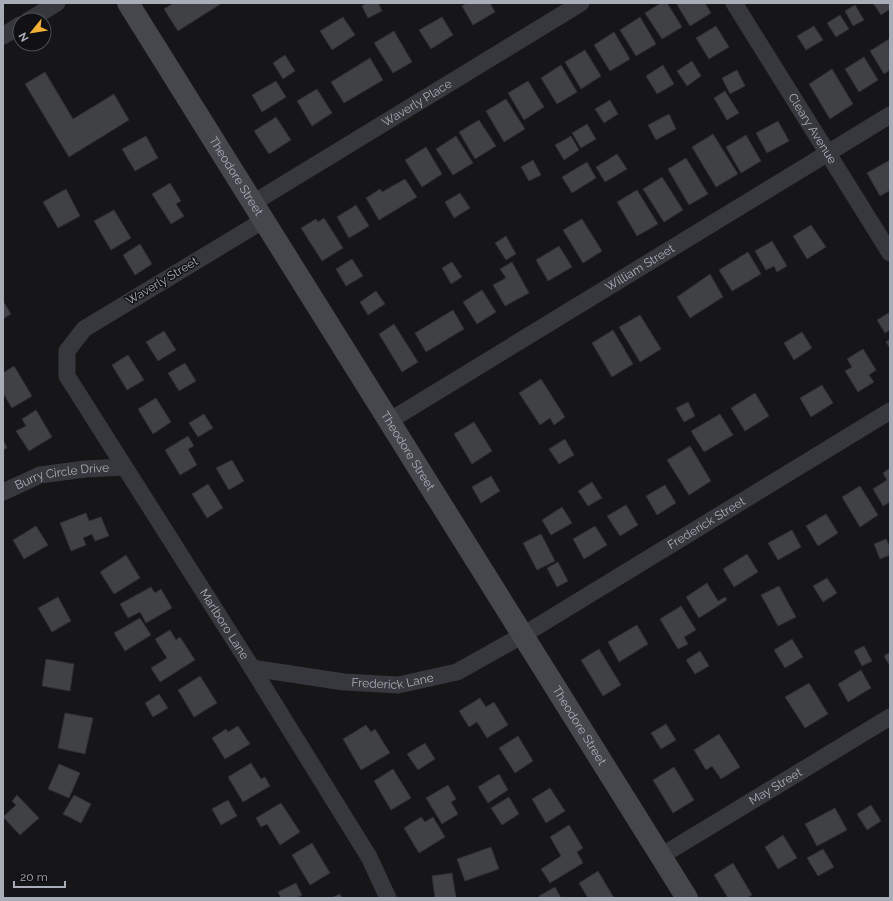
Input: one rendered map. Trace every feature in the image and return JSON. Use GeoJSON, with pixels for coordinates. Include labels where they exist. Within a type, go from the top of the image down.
{"type":"FeatureCollection","features":[{"type":"Feature","properties":{"kind":"main road","name":"Theodore Street"},"geometry":{"type":"LineString","coordinates":[[128,3],[687,898]]}},
{"type":"Feature","properties":{"kind":"street"},"geometry":{"type":"LineString","coordinates":[[42,12],[57,3]]}},
{"type":"Feature","properties":{"kind":"street","name":"Waverly Place"},"geometry":{"type":"LineString","coordinates":[[258,211],[580,3]]}},
{"type":"Feature","properties":{"kind":"street","name":"Cleary Avenue"},"geometry":{"type":"LineString","coordinates":[[734,3],[890,253]]}},
{"type":"Feature","properties":{"kind":"street"},"geometry":{"type":"LineString","coordinates":[[3,36],[12,30]]}},
{"type":"Feature","properties":{"kind":"street","name":"William Street"},"geometry":{"type":"LineString","coordinates":[[389,421],[890,115]]}},
{"type":"Feature","properties":{"kind":"street","name":"Waverly Street"},"geometry":{"type":"LineString","coordinates":[[67,351],[84,329],[258,211]]}},
{"type":"Feature","properties":{"kind":"street","name":"Marlboro Lane"},"geometry":{"type":"LineString","coordinates":[[67,351],[67,376],[370,857],[388,898]]}},
{"type":"Feature","properties":{"kind":"street","name":"Frederick Street"},"geometry":{"type":"LineString","coordinates":[[523,635],[890,411]]}},
{"type":"Feature","properties":{"kind":"street","name":"Burry Circle Drive"},"geometry":{"type":"LineString","coordinates":[[3,492],[40,475],[85,469],[124,467]]}},
{"type":"Feature","properties":{"kind":"street","name":"Frederick Lane"},"geometry":{"type":"LineString","coordinates":[[252,668],[344,682],[398,685],[457,672],[523,635]]}},
{"type":"Feature","properties":{"kind":"street","name":"May Street"},"geometry":{"type":"LineString","coordinates":[[661,856],[890,717]]}},
{"type":"Feature","properties":{"kind":"building"},"geometry":{"type":"Polygon","coordinates":[[[174,3],[222,3],[178,31],[164,9],[174,3]]]}},
{"type":"Feature","properties":{"kind":"building"},"geometry":{"type":"Polygon","coordinates":[[[367,3],[378,3],[382,11],[368,18],[362,6],[367,3]]]}},
{"type":"Feature","properties":{"kind":"building"},"geometry":{"type":"Polygon","coordinates":[[[467,3],[490,3],[495,12],[473,25],[462,6],[467,3]]]}},
{"type":"Feature","properties":{"kind":"building"},"geometry":{"type":"Polygon","coordinates":[[[661,3],[667,3],[682,27],[662,39],[645,13],[661,3]]]}},
{"type":"Feature","properties":{"kind":"building"},"geometry":{"type":"Polygon","coordinates":[[[676,3],[705,3],[711,13],[690,26],[676,3]]]}},
{"type":"Feature","properties":{"kind":"building"},"geometry":{"type":"Polygon","coordinates":[[[873,3],[890,3],[890,9],[881,15],[873,3]]]}},
{"type":"Feature","properties":{"kind":"building"},"geometry":{"type":"Polygon","coordinates":[[[855,5],[864,20],[853,26],[845,11],[855,5]]]}},
{"type":"Feature","properties":{"kind":"building"},"geometry":{"type":"Polygon","coordinates":[[[840,15],[849,29],[836,37],[827,23],[840,15]]]}},
{"type":"Feature","properties":{"kind":"building"},"geometry":{"type":"Polygon","coordinates":[[[343,17],[355,35],[332,50],[320,31],[343,17]]]}},
{"type":"Feature","properties":{"kind":"building"},"geometry":{"type":"Polygon","coordinates":[[[442,17],[453,35],[431,49],[419,30],[442,17]]]}},
{"type":"Feature","properties":{"kind":"building"},"geometry":{"type":"Polygon","coordinates":[[[640,17],[656,44],[636,56],[620,30],[640,17]]]}},
{"type":"Feature","properties":{"kind":"building"},"geometry":{"type":"Polygon","coordinates":[[[716,26],[729,47],[709,59],[696,38],[716,26]]]}},
{"type":"Feature","properties":{"kind":"building"},"geometry":{"type":"Polygon","coordinates":[[[814,26],[823,40],[806,50],[797,36],[814,26]]]}},
{"type":"Feature","properties":{"kind":"building"},"geometry":{"type":"Polygon","coordinates":[[[394,31],[412,62],[393,73],[374,43],[394,31]]]}},
{"type":"Feature","properties":{"kind":"building"},"geometry":{"type":"Polygon","coordinates":[[[614,32],[630,59],[610,71],[594,45],[614,32]]]}},
{"type":"Feature","properties":{"kind":"building"},"geometry":{"type":"Polygon","coordinates":[[[889,39],[890,70],[884,74],[870,51],[889,39]]]}},
{"type":"Feature","properties":{"kind":"building"},"geometry":{"type":"Polygon","coordinates":[[[585,50],[601,76],[581,89],[565,62],[585,50]]]}},
{"type":"Feature","properties":{"kind":"building"},"geometry":{"type":"Polygon","coordinates":[[[285,55],[295,71],[283,79],[273,63],[285,55]]]}},
{"type":"Feature","properties":{"kind":"building"},"geometry":{"type":"Polygon","coordinates":[[[864,57],[878,80],[859,92],[845,69],[864,57]]]}},
{"type":"Feature","properties":{"kind":"building"},"geometry":{"type":"Polygon","coordinates":[[[370,58],[383,80],[344,103],[331,82],[370,58]]]}},
{"type":"Feature","properties":{"kind":"building"},"geometry":{"type":"Polygon","coordinates":[[[692,61],[701,76],[687,86],[677,71],[692,61]]]}},
{"type":"Feature","properties":{"kind":"building"},"geometry":{"type":"Polygon","coordinates":[[[561,65],[577,92],[557,104],[541,78],[561,65]]]}},
{"type":"Feature","properties":{"kind":"building"},"geometry":{"type":"Polygon","coordinates":[[[663,65],[674,84],[657,94],[646,76],[663,65]]]}},
{"type":"Feature","properties":{"kind":"building"},"geometry":{"type":"Polygon","coordinates":[[[832,69],[853,104],[830,119],[809,84],[832,69]]]}},
{"type":"Feature","properties":{"kind":"building"},"geometry":{"type":"Polygon","coordinates":[[[737,70],[745,86],[730,94],[722,78],[737,70]]]}},
{"type":"Feature","properties":{"kind":"building"},"geometry":{"type":"Polygon","coordinates":[[[45,72],[73,119],[114,94],[129,120],[69,157],[25,84],[45,72]]]}},
{"type":"Feature","properties":{"kind":"building"},"geometry":{"type":"Polygon","coordinates":[[[276,81],[286,97],[262,112],[252,95],[276,81]]]}},
{"type":"Feature","properties":{"kind":"building"},"geometry":{"type":"Polygon","coordinates":[[[528,81],[544,107],[524,120],[508,93],[528,81]]]}},
{"type":"Feature","properties":{"kind":"building"},"geometry":{"type":"Polygon","coordinates":[[[317,89],[332,113],[312,126],[297,101],[317,89]]]}},
{"type":"Feature","properties":{"kind":"building"},"geometry":{"type":"Polygon","coordinates":[[[725,91],[739,113],[727,120],[714,98],[725,91]]]}},
{"type":"Feature","properties":{"kind":"building"},"geometry":{"type":"Polygon","coordinates":[[[506,99],[525,129],[504,142],[486,111],[506,99]]]}},
{"type":"Feature","properties":{"kind":"building"},"geometry":{"type":"Polygon","coordinates":[[[610,100],[618,114],[604,123],[595,109],[610,100]]]}},
{"type":"Feature","properties":{"kind":"building"},"geometry":{"type":"Polygon","coordinates":[[[669,114],[676,129],[656,140],[648,125],[669,114]]]}},
{"type":"Feature","properties":{"kind":"building"},"geometry":{"type":"Polygon","coordinates":[[[276,117],[291,140],[269,154],[254,131],[276,117]]]}},
{"type":"Feature","properties":{"kind":"building"},"geometry":{"type":"Polygon","coordinates":[[[479,120],[496,146],[475,159],[459,132],[479,120]]]}},
{"type":"Feature","properties":{"kind":"building"},"geometry":{"type":"Polygon","coordinates":[[[778,121],[789,141],[767,153],[756,133],[778,121]]]}},
{"type":"Feature","properties":{"kind":"building"},"geometry":{"type":"Polygon","coordinates":[[[587,124],[596,139],[581,148],[572,133],[587,124]]]}},
{"type":"Feature","properties":{"kind":"building"},"geometry":{"type":"Polygon","coordinates":[[[713,134],[738,174],[716,187],[692,147],[713,134]]]}},
{"type":"Feature","properties":{"kind":"building"},"geometry":{"type":"Polygon","coordinates":[[[746,135],[761,161],[741,173],[726,147],[746,135]]]}},
{"type":"Feature","properties":{"kind":"building"},"geometry":{"type":"Polygon","coordinates":[[[146,136],[158,158],[135,171],[122,149],[146,136]]]}},
{"type":"Feature","properties":{"kind":"building"},"geometry":{"type":"Polygon","coordinates":[[[456,136],[473,163],[453,175],[436,149],[456,136]]]}},
{"type":"Feature","properties":{"kind":"building"},"geometry":{"type":"Polygon","coordinates":[[[571,136],[579,150],[564,160],[555,145],[571,136]]]}},
{"type":"Feature","properties":{"kind":"building"},"geometry":{"type":"Polygon","coordinates":[[[426,147],[442,174],[422,187],[405,160],[426,147]]]}},
{"type":"Feature","properties":{"kind":"building"},"geometry":{"type":"Polygon","coordinates":[[[617,154],[627,169],[605,182],[596,167],[617,154]]]}},
{"type":"Feature","properties":{"kind":"building"},"geometry":{"type":"Polygon","coordinates":[[[686,158],[708,194],[689,205],[668,169],[686,158]]]}},
{"type":"Feature","properties":{"kind":"building"},"geometry":{"type":"Polygon","coordinates":[[[533,160],[541,175],[529,181],[521,167],[533,160]]]}},
{"type":"Feature","properties":{"kind":"building"},"geometry":{"type":"Polygon","coordinates":[[[890,160],[890,192],[889,191],[880,196],[867,173],[890,160]]]}},
{"type":"Feature","properties":{"kind":"building"},"geometry":{"type":"Polygon","coordinates":[[[587,162],[596,178],[572,193],[562,177],[587,162]]]}},
{"type":"Feature","properties":{"kind":"building"},"geometry":{"type":"Polygon","coordinates":[[[662,177],[683,210],[664,222],[643,189],[662,177]]]}},
{"type":"Feature","properties":{"kind":"building"},"geometry":{"type":"Polygon","coordinates":[[[405,179],[417,197],[379,220],[366,198],[380,189],[382,192],[405,179]]]}},
{"type":"Feature","properties":{"kind":"building"},"geometry":{"type":"Polygon","coordinates":[[[170,183],[181,201],[176,204],[184,216],[171,224],[152,194],[170,183]]]}},
{"type":"Feature","properties":{"kind":"building"},"geometry":{"type":"Polygon","coordinates":[[[66,189],[80,216],[58,228],[43,202],[66,189]]]}},
{"type":"Feature","properties":{"kind":"building"},"geometry":{"type":"Polygon","coordinates":[[[637,190],[658,224],[637,236],[617,202],[637,190]]]}},
{"type":"Feature","properties":{"kind":"building"},"geometry":{"type":"Polygon","coordinates":[[[460,193],[470,208],[454,218],[445,202],[460,193]]]}},
{"type":"Feature","properties":{"kind":"building"},"geometry":{"type":"Polygon","coordinates":[[[356,205],[369,226],[349,238],[337,217],[356,205]]]}},
{"type":"Feature","properties":{"kind":"building"},"geometry":{"type":"Polygon","coordinates":[[[114,210],[131,238],[111,250],[94,221],[114,210]]]}},
{"type":"Feature","properties":{"kind":"building"},"geometry":{"type":"Polygon","coordinates":[[[324,218],[343,248],[322,261],[301,228],[316,219],[318,222],[324,218]]]}},
{"type":"Feature","properties":{"kind":"building"},"geometry":{"type":"Polygon","coordinates":[[[582,219],[602,251],[583,263],[563,230],[582,219]]]}},
{"type":"Feature","properties":{"kind":"building"},"geometry":{"type":"Polygon","coordinates":[[[811,225],[826,247],[807,259],[793,236],[811,225]]]}},
{"type":"Feature","properties":{"kind":"building"},"geometry":{"type":"Polygon","coordinates":[[[506,236],[516,254],[506,260],[495,243],[506,236]]]}},
{"type":"Feature","properties":{"kind":"building"},"geometry":{"type":"Polygon","coordinates":[[[772,241],[787,266],[777,272],[774,266],[766,270],[755,251],[772,241]]]}},
{"type":"Feature","properties":{"kind":"building"},"geometry":{"type":"Polygon","coordinates":[[[140,244],[152,264],[135,275],[123,255],[140,244]]]}},
{"type":"Feature","properties":{"kind":"building"},"geometry":{"type":"Polygon","coordinates":[[[559,246],[572,267],[548,281],[536,260],[559,246]]]}},
{"type":"Feature","properties":{"kind":"building"},"geometry":{"type":"Polygon","coordinates":[[[748,252],[761,274],[732,291],[719,270],[748,252]]]}},
{"type":"Feature","properties":{"kind":"building"},"geometry":{"type":"Polygon","coordinates":[[[352,259],[363,276],[346,286],[336,269],[352,259]]]}},
{"type":"Feature","properties":{"kind":"building"},"geometry":{"type":"Polygon","coordinates":[[[452,262],[462,277],[451,284],[442,268],[452,262]]]}},
{"type":"Feature","properties":{"kind":"building"},"geometry":{"type":"Polygon","coordinates":[[[512,262],[529,293],[505,306],[493,285],[506,278],[500,269],[512,262]]]}},
{"type":"Feature","properties":{"kind":"building"},"geometry":{"type":"Polygon","coordinates":[[[710,274],[723,297],[690,318],[677,297],[710,274]]]}},
{"type":"Feature","properties":{"kind":"building"},"geometry":{"type":"Polygon","coordinates":[[[482,290],[496,312],[477,324],[463,302],[482,290]]]}},
{"type":"Feature","properties":{"kind":"building"},"geometry":{"type":"Polygon","coordinates":[[[376,291],[385,304],[368,315],[360,302],[376,291]]]}},
{"type":"Feature","properties":{"kind":"building"},"geometry":{"type":"Polygon","coordinates":[[[3,301],[11,314],[3,319],[3,301]]]}},
{"type":"Feature","properties":{"kind":"building"},"geometry":{"type":"Polygon","coordinates":[[[453,310],[464,329],[426,352],[415,333],[453,310]]]}},
{"type":"Feature","properties":{"kind":"building"},"geometry":{"type":"Polygon","coordinates":[[[890,312],[890,330],[885,333],[877,320],[890,312]]]}},
{"type":"Feature","properties":{"kind":"building"},"geometry":{"type":"Polygon","coordinates":[[[640,315],[661,349],[640,362],[619,327],[640,315]]]}},
{"type":"Feature","properties":{"kind":"building"},"geometry":{"type":"Polygon","coordinates":[[[394,324],[418,362],[402,372],[379,334],[394,324]]]}},
{"type":"Feature","properties":{"kind":"building"},"geometry":{"type":"Polygon","coordinates":[[[613,330],[633,364],[612,377],[592,343],[613,330]]]}},
{"type":"Feature","properties":{"kind":"building"},"geometry":{"type":"Polygon","coordinates":[[[164,331],[176,350],[158,361],[146,342],[164,331]]]}},
{"type":"Feature","properties":{"kind":"building"},"geometry":{"type":"Polygon","coordinates":[[[802,332],[812,348],[794,360],[784,343],[802,332]]]}},
{"type":"Feature","properties":{"kind":"building"},"geometry":{"type":"Polygon","coordinates":[[[890,339],[890,348],[886,342],[890,339]]]}},
{"type":"Feature","properties":{"kind":"building"},"geometry":{"type":"Polygon","coordinates":[[[863,349],[876,370],[869,375],[874,382],[858,392],[845,371],[852,367],[847,359],[863,349]]]}},
{"type":"Feature","properties":{"kind":"building"},"geometry":{"type":"Polygon","coordinates":[[[128,355],[144,380],[127,390],[112,365],[128,355]]]}},
{"type":"Feature","properties":{"kind":"building"},"geometry":{"type":"Polygon","coordinates":[[[185,363],[196,381],[179,391],[168,373],[185,363]]]}},
{"type":"Feature","properties":{"kind":"building"},"geometry":{"type":"Polygon","coordinates":[[[14,366],[32,396],[12,408],[3,393],[3,373],[14,366]]]}},
{"type":"Feature","properties":{"kind":"building"},"geometry":{"type":"Polygon","coordinates":[[[541,379],[565,417],[554,425],[550,418],[540,425],[519,393],[541,379]]]}},
{"type":"Feature","properties":{"kind":"building"},"geometry":{"type":"Polygon","coordinates":[[[822,385],[833,403],[811,417],[800,398],[822,385]]]}},
{"type":"Feature","properties":{"kind":"building"},"geometry":{"type":"Polygon","coordinates":[[[755,393],[769,416],[745,431],[731,408],[755,393]]]}},
{"type":"Feature","properties":{"kind":"building"},"geometry":{"type":"Polygon","coordinates":[[[156,398],[171,422],[153,434],[138,409],[156,398]]]}},
{"type":"Feature","properties":{"kind":"building"},"geometry":{"type":"Polygon","coordinates":[[[688,402],[695,416],[684,422],[676,408],[688,402]]]}},
{"type":"Feature","properties":{"kind":"building"},"geometry":{"type":"Polygon","coordinates":[[[36,410],[52,437],[29,451],[16,431],[26,426],[22,419],[36,410]]]}},
{"type":"Feature","properties":{"kind":"building"},"geometry":{"type":"Polygon","coordinates":[[[204,414],[213,428],[198,437],[189,423],[204,414]]]}},
{"type":"Feature","properties":{"kind":"building"},"geometry":{"type":"Polygon","coordinates":[[[720,414],[733,435],[704,452],[691,431],[720,414]]]}},
{"type":"Feature","properties":{"kind":"building"},"geometry":{"type":"Polygon","coordinates":[[[474,422],[492,451],[472,464],[454,434],[474,422]]]}},
{"type":"Feature","properties":{"kind":"building"},"geometry":{"type":"Polygon","coordinates":[[[188,436],[194,446],[188,449],[197,465],[180,475],[165,450],[188,436]]]}},
{"type":"Feature","properties":{"kind":"building"},"geometry":{"type":"Polygon","coordinates":[[[565,439],[574,455],[559,464],[549,449],[565,439]]]}},
{"type":"Feature","properties":{"kind":"building"},"geometry":{"type":"Polygon","coordinates":[[[3,440],[7,448],[3,450],[3,440]]]}},
{"type":"Feature","properties":{"kind":"building"},"geometry":{"type":"Polygon","coordinates":[[[690,446],[711,481],[689,495],[667,460],[690,446]]]}},
{"type":"Feature","properties":{"kind":"building"},"geometry":{"type":"Polygon","coordinates":[[[232,460],[244,481],[229,490],[216,468],[232,460]]]}},
{"type":"Feature","properties":{"kind":"building"},"geometry":{"type":"Polygon","coordinates":[[[890,468],[890,502],[883,506],[873,489],[887,480],[883,473],[890,468]]]}},
{"type":"Feature","properties":{"kind":"building"},"geometry":{"type":"Polygon","coordinates":[[[491,476],[500,491],[481,503],[472,487],[491,476]]]}},
{"type":"Feature","properties":{"kind":"building"},"geometry":{"type":"Polygon","coordinates":[[[592,482],[602,498],[588,506],[578,491],[592,482]]]}},
{"type":"Feature","properties":{"kind":"building"},"geometry":{"type":"Polygon","coordinates":[[[208,484],[223,508],[207,518],[192,494],[208,484]]]}},
{"type":"Feature","properties":{"kind":"building"},"geometry":{"type":"Polygon","coordinates":[[[665,485],[676,503],[657,515],[646,496],[665,485]]]}},
{"type":"Feature","properties":{"kind":"building"},"geometry":{"type":"Polygon","coordinates":[[[860,486],[878,515],[860,527],[842,497],[860,486]]]}},
{"type":"Feature","properties":{"kind":"building"},"geometry":{"type":"Polygon","coordinates":[[[626,505],[638,525],[620,536],[607,516],[626,505]]]}},
{"type":"Feature","properties":{"kind":"building"},"geometry":{"type":"Polygon","coordinates":[[[562,507],[572,523],[551,535],[542,520],[562,507]]]}},
{"type":"Feature","properties":{"kind":"building"},"geometry":{"type":"Polygon","coordinates":[[[86,513],[89,521],[101,517],[109,536],[95,541],[92,534],[83,538],[86,545],[71,551],[60,523],[86,513]]]}},
{"type":"Feature","properties":{"kind":"building"},"geometry":{"type":"Polygon","coordinates":[[[826,514],[838,533],[818,546],[806,526],[826,514]]]}},
{"type":"Feature","properties":{"kind":"building"},"geometry":{"type":"Polygon","coordinates":[[[36,526],[48,545],[24,559],[13,540],[36,526]]]}},
{"type":"Feature","properties":{"kind":"building"},"geometry":{"type":"Polygon","coordinates":[[[595,526],[607,545],[584,559],[573,539],[595,526]]]}},
{"type":"Feature","properties":{"kind":"building"},"geometry":{"type":"Polygon","coordinates":[[[792,530],[801,547],[778,560],[768,543],[792,530]]]}},
{"type":"Feature","properties":{"kind":"building"},"geometry":{"type":"Polygon","coordinates":[[[541,534],[555,561],[537,570],[523,543],[541,534]]]}},
{"type":"Feature","properties":{"kind":"building"},"geometry":{"type":"Polygon","coordinates":[[[886,539],[890,547],[890,555],[880,559],[874,544],[886,539]]]}},
{"type":"Feature","properties":{"kind":"building"},"geometry":{"type":"Polygon","coordinates":[[[747,554],[758,572],[734,587],[723,569],[747,554]]]}},
{"type":"Feature","properties":{"kind":"building"},"geometry":{"type":"Polygon","coordinates":[[[126,555],[140,578],[114,594],[100,572],[126,555]]]}},
{"type":"Feature","properties":{"kind":"building"},"geometry":{"type":"Polygon","coordinates":[[[558,562],[568,581],[557,587],[547,568],[558,562]]]}},
{"type":"Feature","properties":{"kind":"building"},"geometry":{"type":"Polygon","coordinates":[[[827,578],[837,593],[823,602],[813,586],[827,578]]]}},
{"type":"Feature","properties":{"kind":"building"},"geometry":{"type":"Polygon","coordinates":[[[707,583],[718,601],[725,597],[727,600],[699,618],[686,597],[707,583]]]}},
{"type":"Feature","properties":{"kind":"building"},"geometry":{"type":"Polygon","coordinates":[[[779,586],[796,617],[778,626],[761,595],[779,586]]]}},
{"type":"Feature","properties":{"kind":"building"},"geometry":{"type":"Polygon","coordinates":[[[151,587],[155,593],[161,589],[172,608],[146,623],[140,612],[128,618],[120,604],[151,587]]]}},
{"type":"Feature","properties":{"kind":"building"},"geometry":{"type":"Polygon","coordinates":[[[58,597],[71,621],[52,632],[38,608],[58,597]]]}},
{"type":"Feature","properties":{"kind":"building"},"geometry":{"type":"Polygon","coordinates":[[[681,606],[696,630],[684,637],[688,644],[678,649],[660,619],[681,606]]]}},
{"type":"Feature","properties":{"kind":"building"},"geometry":{"type":"Polygon","coordinates":[[[140,618],[151,635],[125,651],[114,633],[140,618]]]}},
{"type":"Feature","properties":{"kind":"building"},"geometry":{"type":"Polygon","coordinates":[[[637,625],[648,644],[619,662],[608,642],[637,625]]]}},
{"type":"Feature","properties":{"kind":"building"},"geometry":{"type":"Polygon","coordinates":[[[170,630],[176,640],[180,637],[195,660],[160,682],[151,668],[167,658],[155,639],[170,630]]]}},
{"type":"Feature","properties":{"kind":"building"},"geometry":{"type":"Polygon","coordinates":[[[792,639],[803,657],[785,668],[774,650],[792,639]]]}},
{"type":"Feature","properties":{"kind":"building"},"geometry":{"type":"Polygon","coordinates":[[[864,646],[872,661],[862,666],[854,651],[864,646]]]}},
{"type":"Feature","properties":{"kind":"building"},"geometry":{"type":"Polygon","coordinates":[[[599,649],[621,685],[603,696],[581,660],[599,649]]]}},
{"type":"Feature","properties":{"kind":"building"},"geometry":{"type":"Polygon","coordinates":[[[700,651],[709,666],[695,674],[686,660],[700,651]]]}},
{"type":"Feature","properties":{"kind":"building"},"geometry":{"type":"Polygon","coordinates":[[[890,652],[890,666],[884,656],[890,652]]]}},
{"type":"Feature","properties":{"kind":"building"},"geometry":{"type":"Polygon","coordinates":[[[46,659],[74,664],[70,691],[42,686],[46,659]]]}},
{"type":"Feature","properties":{"kind":"building"},"geometry":{"type":"Polygon","coordinates":[[[861,670],[871,688],[848,702],[838,684],[861,670]]]}},
{"type":"Feature","properties":{"kind":"building"},"geometry":{"type":"Polygon","coordinates":[[[200,676],[217,703],[194,717],[178,690],[200,676]]]}},
{"type":"Feature","properties":{"kind":"building"},"geometry":{"type":"Polygon","coordinates":[[[809,683],[828,714],[805,728],[785,697],[809,683]]]}},
{"type":"Feature","properties":{"kind":"building"},"geometry":{"type":"Polygon","coordinates":[[[159,694],[168,708],[153,717],[145,703],[159,694]]]}},
{"type":"Feature","properties":{"kind":"building"},"geometry":{"type":"Polygon","coordinates":[[[480,698],[486,707],[494,702],[508,725],[487,738],[477,722],[469,727],[459,711],[480,698]]]}},
{"type":"Feature","properties":{"kind":"building"},"geometry":{"type":"Polygon","coordinates":[[[65,713],[93,718],[85,754],[58,748],[65,713]]]}},
{"type":"Feature","properties":{"kind":"building"},"geometry":{"type":"Polygon","coordinates":[[[666,724],[676,740],[661,749],[651,733],[666,724]]]}},
{"type":"Feature","properties":{"kind":"building"},"geometry":{"type":"Polygon","coordinates":[[[366,725],[371,732],[375,729],[390,753],[361,770],[343,739],[366,725]]]}},
{"type":"Feature","properties":{"kind":"building"},"geometry":{"type":"Polygon","coordinates":[[[238,726],[250,744],[225,759],[212,738],[226,729],[228,732],[238,726]]]}},
{"type":"Feature","properties":{"kind":"building"},"geometry":{"type":"Polygon","coordinates":[[[719,734],[740,767],[721,779],[712,766],[706,770],[694,750],[719,734]]]}},
{"type":"Feature","properties":{"kind":"building"},"geometry":{"type":"Polygon","coordinates":[[[518,736],[533,761],[515,773],[499,748],[518,736]]]}},
{"type":"Feature","properties":{"kind":"building"},"geometry":{"type":"Polygon","coordinates":[[[425,743],[435,759],[418,770],[407,754],[425,743]]]}},
{"type":"Feature","properties":{"kind":"building"},"geometry":{"type":"Polygon","coordinates":[[[251,763],[261,779],[265,777],[270,786],[243,802],[228,777],[251,763]]]}},
{"type":"Feature","properties":{"kind":"building"},"geometry":{"type":"Polygon","coordinates":[[[59,764],[80,773],[69,798],[48,789],[59,764]]]}},
{"type":"Feature","properties":{"kind":"building"},"geometry":{"type":"Polygon","coordinates":[[[674,767],[694,800],[673,813],[653,780],[674,767]]]}},
{"type":"Feature","properties":{"kind":"building"},"geometry":{"type":"Polygon","coordinates":[[[393,769],[411,798],[391,810],[374,781],[393,769]]]}},
{"type":"Feature","properties":{"kind":"building"},"geometry":{"type":"Polygon","coordinates":[[[499,774],[508,790],[488,803],[478,787],[499,774]]]}},
{"type":"Feature","properties":{"kind":"building"},"geometry":{"type":"Polygon","coordinates":[[[448,785],[456,799],[451,802],[458,814],[442,824],[426,798],[448,785]]]}},
{"type":"Feature","properties":{"kind":"building"},"geometry":{"type":"Polygon","coordinates":[[[550,788],[565,811],[546,823],[532,799],[550,788]]]}},
{"type":"Feature","properties":{"kind":"building"},"geometry":{"type":"Polygon","coordinates":[[[17,795],[39,818],[20,835],[3,817],[16,805],[12,801],[17,795]]]}},
{"type":"Feature","properties":{"kind":"building"},"geometry":{"type":"Polygon","coordinates":[[[74,795],[91,804],[81,823],[63,814],[74,795]]]}},
{"type":"Feature","properties":{"kind":"building"},"geometry":{"type":"Polygon","coordinates":[[[509,797],[519,814],[502,825],[491,808],[509,797]]]}},
{"type":"Feature","properties":{"kind":"building"},"geometry":{"type":"Polygon","coordinates":[[[228,800],[237,816],[221,825],[212,809],[228,800]]]}},
{"type":"Feature","properties":{"kind":"building"},"geometry":{"type":"Polygon","coordinates":[[[281,803],[300,832],[280,845],[267,824],[261,827],[256,818],[281,803]]]}},
{"type":"Feature","properties":{"kind":"building"},"geometry":{"type":"Polygon","coordinates":[[[871,805],[881,821],[867,830],[857,814],[871,805]]]}},
{"type":"Feature","properties":{"kind":"building"},"geometry":{"type":"Polygon","coordinates":[[[835,808],[847,830],[817,846],[805,824],[835,808]]]}},
{"type":"Feature","properties":{"kind":"building"},"geometry":{"type":"Polygon","coordinates":[[[421,817],[425,822],[433,817],[445,837],[419,853],[404,828],[421,817]]]}},
{"type":"Feature","properties":{"kind":"building"},"geometry":{"type":"Polygon","coordinates":[[[569,825],[583,848],[577,852],[583,863],[550,883],[541,869],[561,856],[550,837],[569,825]]]}},
{"type":"Feature","properties":{"kind":"building"},"geometry":{"type":"Polygon","coordinates":[[[783,835],[797,858],[778,869],[765,847],[783,835]]]}},
{"type":"Feature","properties":{"kind":"building"},"geometry":{"type":"Polygon","coordinates":[[[312,843],[330,873],[310,885],[292,855],[312,843]]]}},
{"type":"Feature","properties":{"kind":"building"},"geometry":{"type":"Polygon","coordinates":[[[491,847],[499,869],[465,881],[457,859],[491,847]]]}},
{"type":"Feature","properties":{"kind":"building"},"geometry":{"type":"Polygon","coordinates":[[[823,849],[834,867],[818,876],[807,858],[823,849]]]}},
{"type":"Feature","properties":{"kind":"building"},"geometry":{"type":"Polygon","coordinates":[[[733,863],[752,895],[746,898],[728,898],[714,875],[733,863]]]}},
{"type":"Feature","properties":{"kind":"building"},"geometry":{"type":"Polygon","coordinates":[[[598,871],[614,898],[588,898],[579,883],[598,871]]]}},
{"type":"Feature","properties":{"kind":"building"},"geometry":{"type":"Polygon","coordinates":[[[452,873],[456,898],[435,898],[432,876],[452,873]]]}},
{"type":"Feature","properties":{"kind":"building"},"geometry":{"type":"Polygon","coordinates":[[[296,883],[302,895],[296,898],[281,898],[278,892],[296,883]]]}},
{"type":"Feature","properties":{"kind":"building"},"geometry":{"type":"Polygon","coordinates":[[[555,887],[561,898],[540,898],[539,896],[555,887]]]}},
{"type":"Feature","properties":{"kind":"building"},"geometry":{"type":"Polygon","coordinates":[[[340,894],[342,898],[331,898],[340,894]]]}}]}
